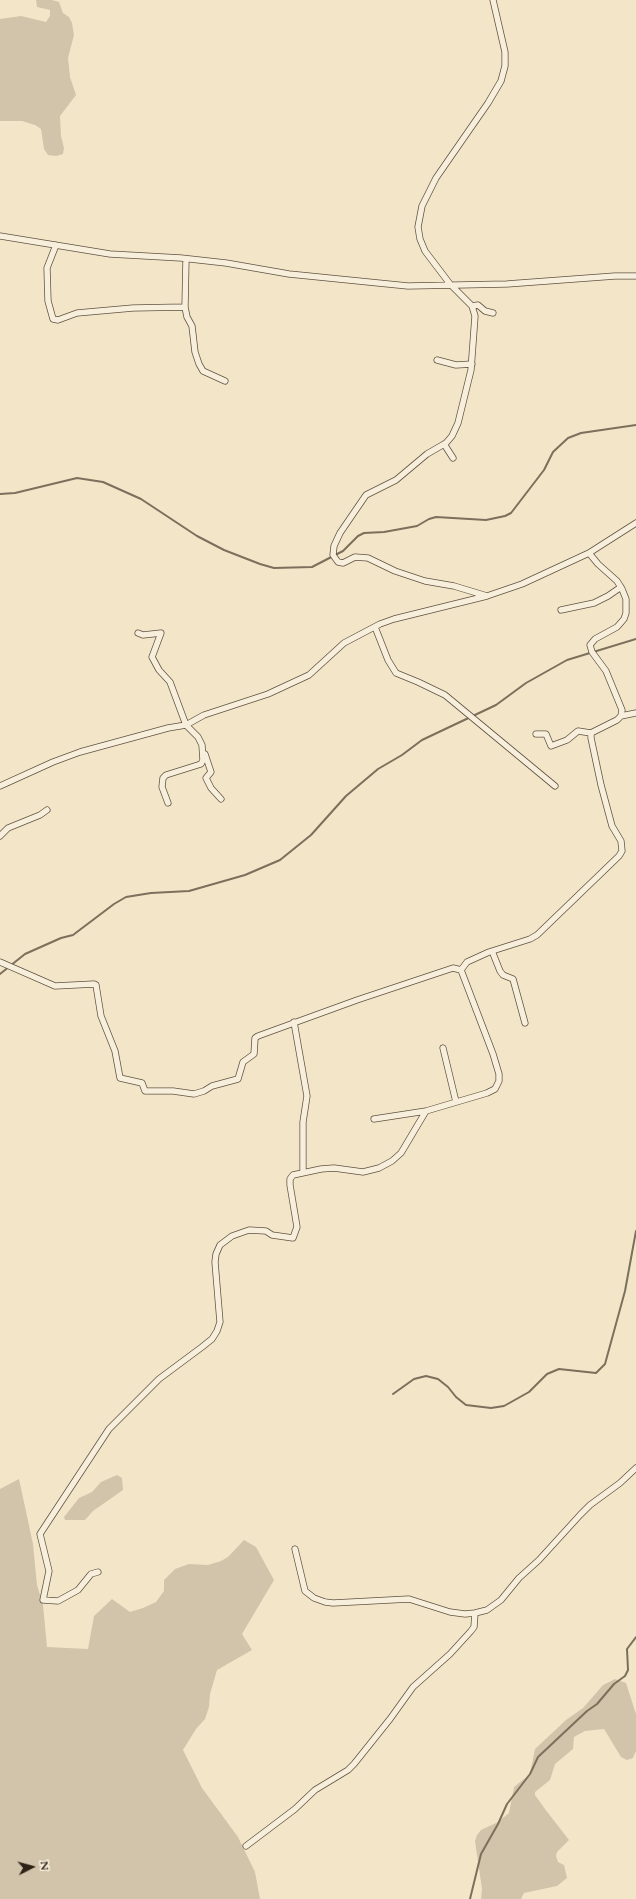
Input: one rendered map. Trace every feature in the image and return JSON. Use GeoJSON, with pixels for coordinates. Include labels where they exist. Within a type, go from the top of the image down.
{"type":"FeatureCollection","features":[{"type":"Feature","properties":{"kind":"street"},"geometry":{"type":"LineString","coordinates":[[487,596],[454,586],[425,581],[395,571],[368,558],[355,557],[343,563],[338,562],[333,555],[334,546],[340,533],[366,495],[396,480],[426,454],[444,444],[452,436],[458,423],[472,364],[475,316],[472,306],[450,284],[426,251],[420,239],[418,227],[419,216],[436,178],[488,103],[501,81],[505,66],[506,52],[493,0]]}},
{"type":"Feature","properties":{"kind":"street"},"geometry":{"type":"LineString","coordinates":[[0,236],[131,257],[186,258],[289,274],[408,286],[507,284],[615,276],[636,276]]}},
{"type":"Feature","properties":{"kind":"street"},"geometry":{"type":"LineString","coordinates":[[56,245],[47,268],[48,301],[52,319],[58,320],[77,313],[133,308],[185,307]]}},
{"type":"Feature","properties":{"kind":"street"},"geometry":{"type":"LineString","coordinates":[[186,258],[185,307],[187,317],[192,326],[195,352],[201,368],[206,373],[225,381]]}},
{"type":"Feature","properties":{"kind":"street"},"geometry":{"type":"LineString","coordinates":[[472,306],[478,305],[485,311],[493,313]]}},
{"type":"Feature","properties":{"kind":"street"},"geometry":{"type":"LineString","coordinates":[[437,360],[456,365],[472,364]]}},
{"type":"Feature","properties":{"kind":"street"},"geometry":{"type":"LineString","coordinates":[[444,444],[453,458]]}},
{"type":"Feature","properties":{"kind":"street"},"geometry":{"type":"LineString","coordinates":[[0,786],[53,762],[80,752],[168,728],[186,725],[204,716],[268,694],[304,678],[344,643],[375,627],[394,619],[487,596],[522,584],[589,553],[636,523]]}},
{"type":"Feature","properties":{"kind":"street"},"geometry":{"type":"LineString","coordinates":[[589,553],[621,587],[626,600],[626,613],[624,619],[617,627],[595,639],[590,645],[592,652],[606,671],[621,704],[621,716]]}},
{"type":"Feature","properties":{"kind":"street"},"geometry":{"type":"LineString","coordinates":[[561,610],[603,600],[621,587]]}},
{"type":"Feature","properties":{"kind":"street"},"geometry":{"type":"LineString","coordinates":[[375,627],[388,660],[396,673],[445,695],[555,786]]}},
{"type":"Feature","properties":{"kind":"street"},"geometry":{"type":"LineString","coordinates":[[138,633],[143,635],[161,633],[152,657],[159,670],[170,682],[186,725],[198,737],[202,744],[210,771],[206,778],[211,788],[221,799]]}},
{"type":"Feature","properties":{"kind":"street"},"geometry":{"type":"LineString","coordinates":[[536,734],[546,734],[551,746],[567,740],[578,731],[591,733],[617,720],[621,716],[636,714]]}},
{"type":"Feature","properties":{"kind":"street"},"geometry":{"type":"LineString","coordinates":[[461,970],[467,962],[492,951],[523,942],[537,935],[619,856],[622,851],[621,841],[612,826],[601,785],[591,733]]}},
{"type":"Feature","properties":{"kind":"street"},"geometry":{"type":"LineString","coordinates":[[168,802],[162,787],[163,778],[166,775],[201,764],[203,760],[202,744]]}},
{"type":"Feature","properties":{"kind":"street"},"geometry":{"type":"LineString","coordinates":[[0,836],[8,828],[40,815],[47,810]]}},
{"type":"Feature","properties":{"kind":"street"},"geometry":{"type":"LineString","coordinates":[[492,951],[500,971],[503,975],[512,979],[525,1023]]}},
{"type":"Feature","properties":{"kind":"street"},"geometry":{"type":"LineString","coordinates":[[0,962],[55,986],[96,985],[101,1016],[115,1051],[120,1078],[142,1083],[145,1091],[149,1092],[173,1091],[194,1094],[204,1091],[212,1086],[236,1081],[240,1078],[243,1062],[254,1054],[255,1038],[294,1022],[453,968],[461,970]]}},
{"type":"Feature","properties":{"kind":"street"},"geometry":{"type":"LineString","coordinates":[[374,1119],[426,1111],[487,1093],[495,1089],[499,1074],[493,1054],[461,970]]}},
{"type":"Feature","properties":{"kind":"street"},"geometry":{"type":"LineString","coordinates":[[294,1022],[307,1096],[303,1122],[302,1172]]}},
{"type":"Feature","properties":{"kind":"street"},"geometry":{"type":"LineString","coordinates":[[444,1048],[456,1102]]}},
{"type":"Feature","properties":{"kind":"street"},"geometry":{"type":"LineString","coordinates":[[98,1572],[91,1574],[78,1590],[58,1601],[43,1600],[49,1571],[41,1540],[42,1530],[47,1526],[109,1429],[159,1379],[207,1343],[217,1331],[220,1322],[215,1262],[216,1254],[220,1245],[232,1236],[249,1230],[266,1231],[272,1235],[293,1238],[297,1227],[290,1179],[293,1175],[302,1172],[334,1168],[363,1172],[387,1165],[401,1153],[426,1111]]}},
{"type":"Feature","properties":{"kind":"street"},"geometry":{"type":"LineString","coordinates":[[295,1549],[305,1591],[314,1598],[325,1602],[333,1603],[410,1599],[450,1612],[475,1614],[487,1610],[501,1600],[518,1578],[539,1560],[590,1505],[620,1484],[636,1468]]}},
{"type":"Feature","properties":{"kind":"street"},"geometry":{"type":"LineString","coordinates":[[246,1846],[295,1809],[315,1790],[348,1770],[354,1764],[390,1719],[413,1687],[450,1654],[471,1631],[474,1627],[475,1614]]}},
{"type":"Feature","properties":{"kind":"shaded area"},"geometry":{"type":"Polygon","coordinates":[[[36,0],[52,0],[59,2],[63,13],[69,17],[72,23],[74,35],[68,58],[70,77],[76,95],[60,116],[61,136],[64,148],[63,154],[56,156],[48,155],[44,149],[41,129],[35,125],[22,121],[0,121],[0,19],[21,16],[46,22],[50,16],[50,10],[37,7],[36,0]]]}},
{"type":"Feature","properties":{"kind":"shaded area"},"geometry":{"type":"Polygon","coordinates":[[[117,1475],[122,1478],[123,1490],[93,1511],[85,1520],[65,1520],[64,1517],[79,1498],[92,1492],[101,1482],[117,1475]]]}},
{"type":"Feature","properties":{"kind":"shaded area"},"geometry":{"type":"Polygon","coordinates":[[[19,1479],[33,1544],[37,1585],[43,1605],[47,1647],[88,1649],[94,1616],[112,1599],[130,1612],[143,1608],[156,1602],[164,1591],[164,1580],[175,1569],[189,1564],[208,1565],[221,1561],[228,1557],[244,1540],[256,1547],[274,1580],[242,1634],[252,1650],[217,1670],[205,1719],[196,1729],[183,1750],[202,1788],[238,1837],[255,1872],[260,1899],[0,1899],[0,1489],[19,1479]]]}},
{"type":"Feature","properties":{"kind":"shaded area"},"geometry":{"type":"Polygon","coordinates":[[[615,1679],[626,1683],[636,1714],[636,1751],[633,1758],[627,1760],[621,1757],[604,1729],[585,1731],[574,1737],[573,1749],[555,1764],[550,1780],[535,1792],[535,1795],[569,1840],[557,1852],[556,1856],[558,1862],[564,1865],[567,1878],[557,1886],[524,1893],[521,1899],[481,1899],[482,1889],[475,1841],[477,1835],[481,1830],[498,1822],[509,1813],[514,1787],[530,1774],[535,1749],[566,1720],[583,1708],[603,1685],[615,1679]]]}},
{"type":"Feature","properties":{"kind":"waterway"},"geometry":{"type":"LineString","coordinates":[[0,494],[15,493],[77,478],[103,482],[141,499],[197,536],[224,550],[274,568],[312,567],[343,551],[358,536],[364,533],[384,532],[417,526],[436,517],[486,520],[505,516],[511,513],[544,470],[553,452],[568,438],[581,433],[636,425]]}},
{"type":"Feature","properties":{"kind":"waterway"},"geometry":{"type":"LineString","coordinates":[[0,974],[25,954],[61,938],[73,935],[114,904],[126,897],[151,893],[189,891],[245,875],[280,860],[311,835],[346,796],[378,769],[402,755],[422,740],[496,705],[526,683],[567,660],[636,639]]}},
{"type":"Feature","properties":{"kind":"waterway"},"geometry":{"type":"LineString","coordinates":[[393,1394],[414,1379],[426,1376],[438,1379],[466,1405],[491,1408],[504,1406],[529,1392],[547,1374],[559,1369],[596,1373],[605,1364],[625,1291],[636,1231]]}},
{"type":"Feature","properties":{"kind":"waterway"},"geometry":{"type":"LineString","coordinates":[[470,1899],[481,1854],[498,1824],[507,1804],[530,1774],[538,1757],[587,1711],[597,1704],[614,1684],[625,1676],[628,1670],[627,1649],[636,1637]]}}]}
